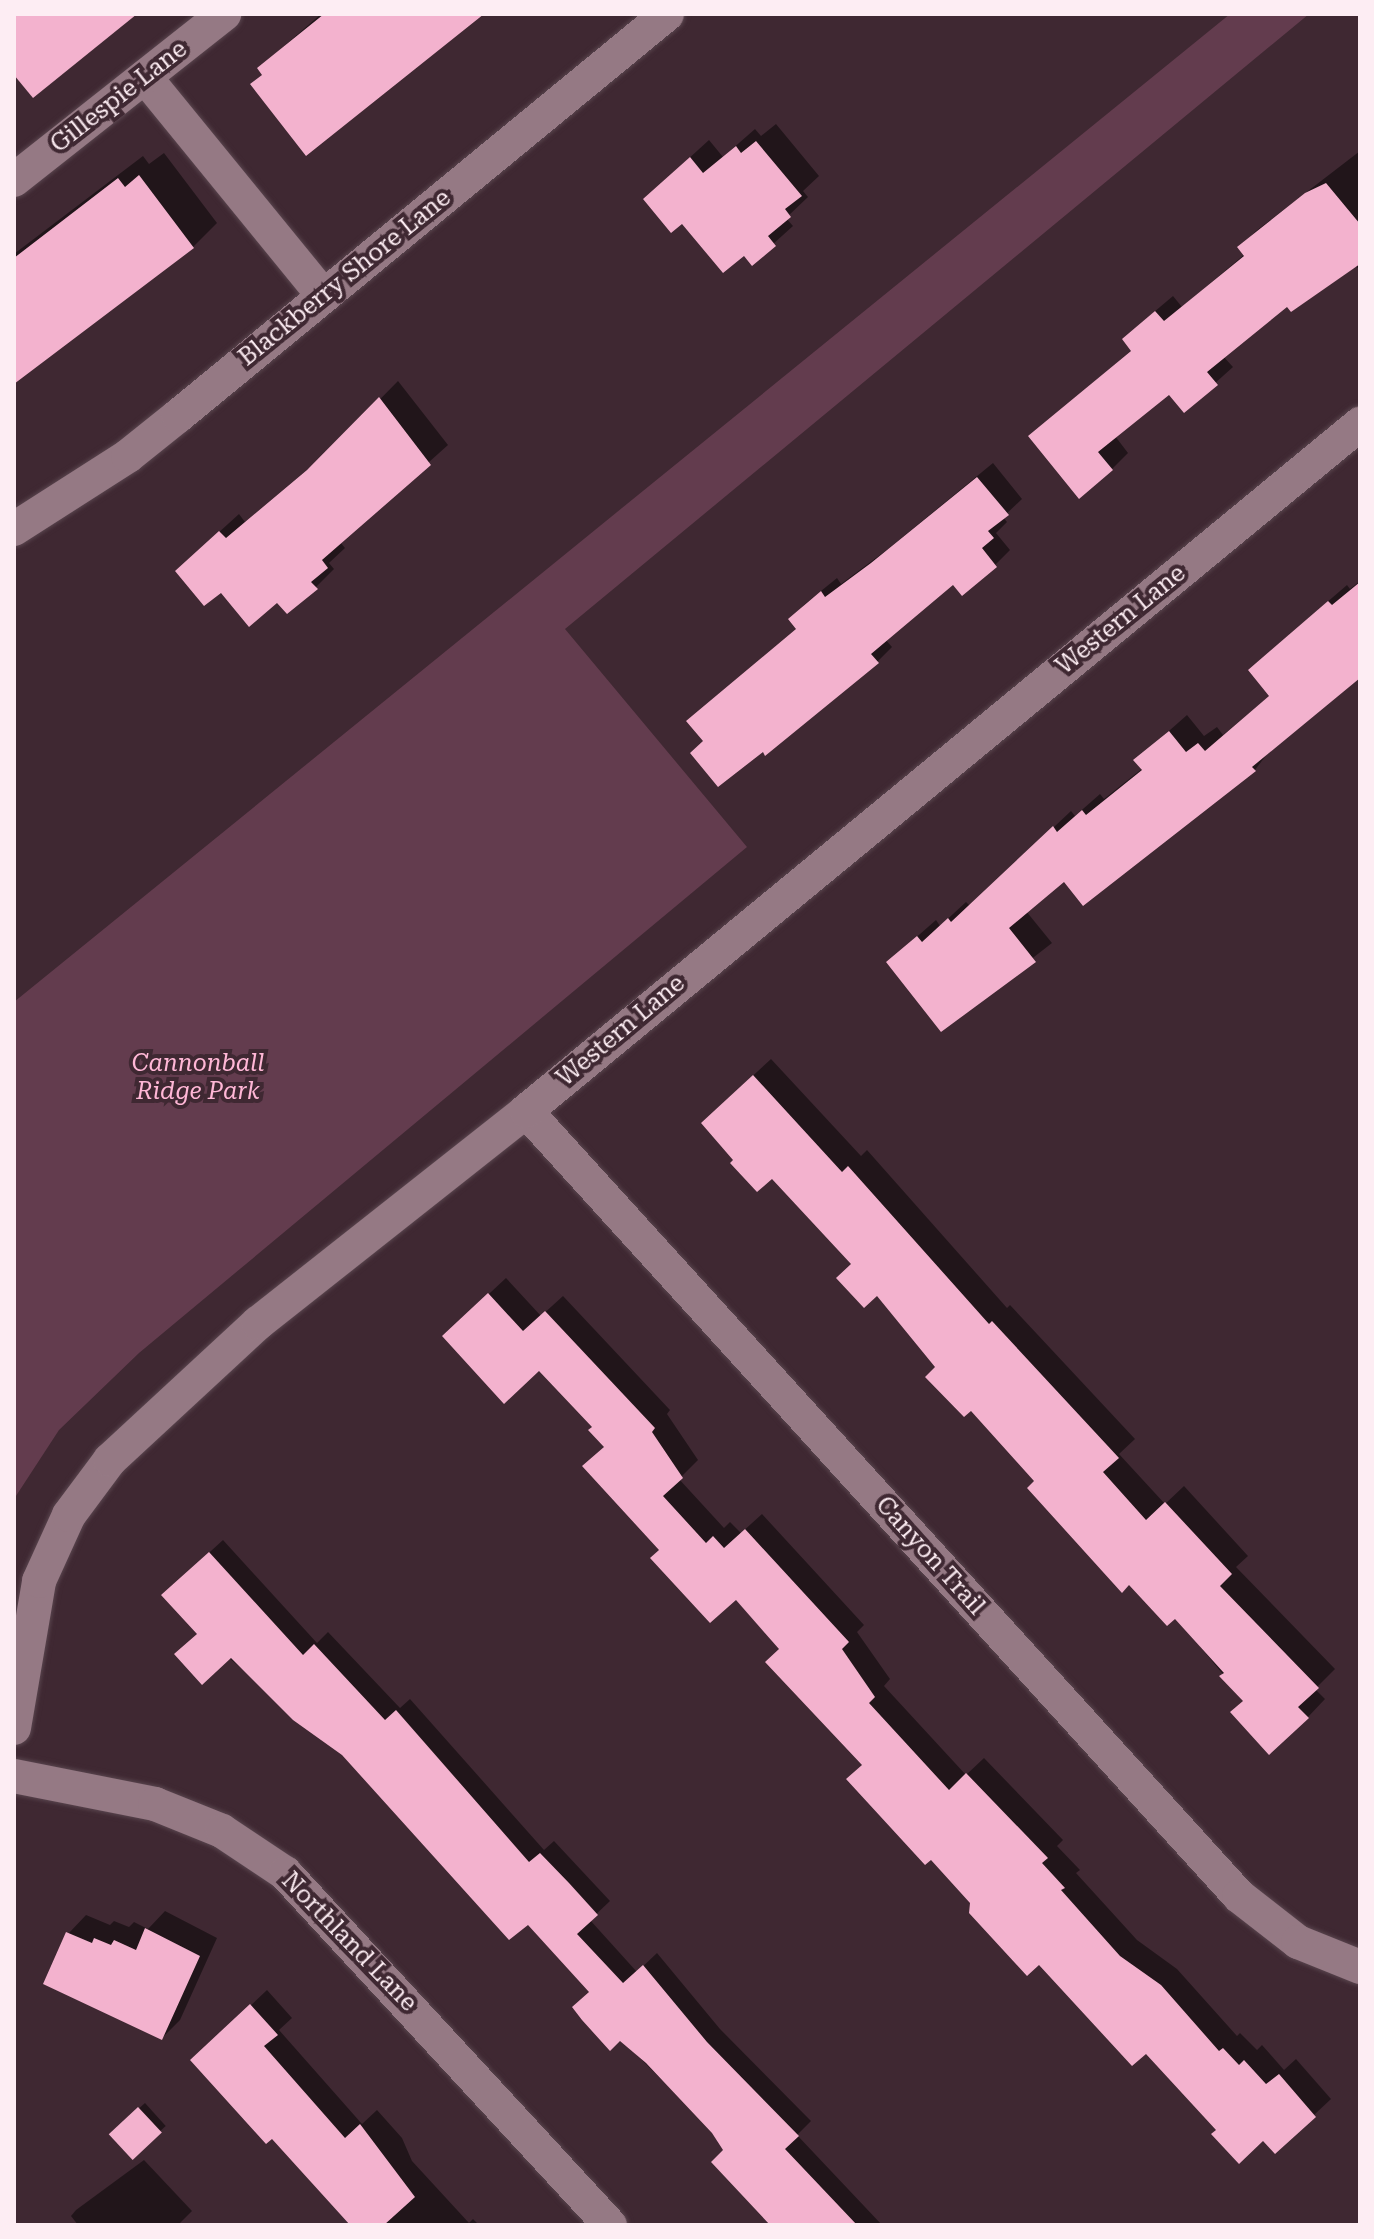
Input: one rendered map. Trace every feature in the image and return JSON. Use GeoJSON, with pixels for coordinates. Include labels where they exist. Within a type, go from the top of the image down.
{"type":"FeatureCollection","features":[{"type":"Feature","properties":{"kind":"street","name":"Gillespie Lane"},"geometry":{"type":"LineString","coordinates":[[14,180],[224,14]]}},
{"type":"Feature","properties":{"kind":"street","name":"Blackberry Shore Lane"},"geometry":{"type":"LineString","coordinates":[[14,529],[128,456],[667,14]]}},
{"type":"Feature","properties":{"kind":"street"},"geometry":{"type":"LineString","coordinates":[[145,77],[323,295]]}},
{"type":"Feature","properties":{"kind":"street","name":"Western Lane"},"geometry":{"type":"LineString","coordinates":[[14,1728],[39,1581],[69,1515],[110,1460],[258,1323],[526,1111],[1360,424]]}},
{"type":"Feature","properties":{"kind":"street","name":"Canyon Trail"},"geometry":{"type":"LineString","coordinates":[[526,1111],[1239,1896],[1298,1942],[1360,1967]]}},
{"type":"Feature","properties":{"kind":"street","name":"Northland Lane"},"geometry":{"type":"LineString","coordinates":[[14,1776],[155,1804],[222,1831],[285,1873],[610,2225]]}},
{"type":"Feature","properties":{"kind":"green space","name":"Cannonball Ridge Park"},"geometry":{"type":"Polygon","coordinates":[[[1230,14],[1309,14],[565,629],[747,847],[139,1353],[59,1430],[14,1499],[14,1002],[1230,14]]]}},
{"type":"Feature","properties":{"kind":"building"},"geometry":{"type":"Polygon","coordinates":[[[14,14],[137,14],[33,98],[14,75],[14,14]]]}},
{"type":"Feature","properties":{"kind":"building"},"geometry":{"type":"Polygon","coordinates":[[[324,14],[484,14],[306,156],[250,84],[262,75],[257,68],[324,14]]]}},
{"type":"Feature","properties":{"kind":"building"},"geometry":{"type":"Polygon","coordinates":[[[756,141],[802,196],[785,209],[791,217],[768,236],[776,246],[752,266],[744,256],[723,273],[682,224],[671,233],[643,199],[690,157],[703,173],[736,146],[741,153],[756,141]]]}},
{"type":"Feature","properties":{"kind":"building"},"geometry":{"type":"Polygon","coordinates":[[[139,175],[194,248],[14,384],[14,258],[118,178],[125,187],[139,175]]]}},
{"type":"Feature","properties":{"kind":"building"},"geometry":{"type":"Polygon","coordinates":[[[1326,183],[1360,224],[1360,264],[1291,312],[1287,307],[1207,372],[1218,385],[1184,413],[1169,395],[1098,452],[1113,470],[1079,499],[1028,436],[1131,351],[1122,339],[1155,311],[1164,321],[1244,256],[1237,247],[1305,193],[1326,183]]]}},
{"type":"Feature","properties":{"kind":"building"},"geometry":{"type":"Polygon","coordinates":[[[379,397],[431,465],[322,560],[328,568],[311,582],[318,589],[287,614],[277,603],[249,627],[221,593],[204,606],[175,571],[219,531],[226,538],[307,470],[379,397]]]}},
{"type":"Feature","properties":{"kind":"building"},"geometry":{"type":"Polygon","coordinates":[[[977,477],[1009,515],[988,531],[994,538],[982,548],[997,567],[962,596],[953,585],[871,654],[879,663],[765,756],[763,752],[718,787],[690,753],[703,741],[686,721],[796,629],[788,619],[821,591],[825,597],[977,477]]]}},
{"type":"Feature","properties":{"kind":"building"},"geometry":{"type":"Polygon","coordinates":[[[1360,582],[1360,678],[1252,767],[1256,771],[1083,906],[1064,882],[1009,928],[1036,962],[941,1032],[886,962],[917,936],[922,942],[948,918],[951,922],[1053,826],[1057,832],[1082,810],[1086,815],[1142,770],[1133,760],[1169,731],[1186,752],[1198,743],[1205,751],[1269,696],[1248,670],[1328,601],[1332,605],[1360,582]]]}},
{"type":"Feature","properties":{"kind":"building"},"geometry":{"type":"Polygon","coordinates":[[[753,1075],[842,1172],[848,1166],[989,1324],[992,1321],[1119,1458],[1103,1472],[1146,1520],[1165,1502],[1232,1574],[1220,1586],[1319,1688],[1298,1707],[1309,1718],[1269,1755],[1230,1712],[1243,1701],[1219,1676],[1224,1673],[1175,1619],[1167,1626],[1129,1585],[1122,1593],[1027,1488],[1034,1481],[971,1411],[964,1417],[925,1377],[935,1367],[877,1296],[864,1308],[836,1278],[851,1264],[772,1179],[757,1192],[730,1163],[733,1160],[701,1123],[753,1075]]]}},
{"type":"Feature","properties":{"kind":"building"},"geometry":{"type":"Polygon","coordinates":[[[488,1293],[523,1331],[545,1311],[655,1428],[652,1432],[683,1478],[663,1496],[706,1543],[713,1536],[724,1548],[745,1529],[849,1642],[842,1649],[875,1697],[869,1703],[949,1790],[966,1773],[1048,1858],[1042,1863],[1065,1888],[1061,1890],[1120,1956],[1161,1985],[1219,2051],[1223,2048],[1239,2065],[1244,2060],[1266,2084],[1279,2074],[1316,2117],[1275,2154],[1263,2141],[1239,2164],[1211,2134],[1216,2130],[1146,2054],[1132,2066],[1039,1965],[1027,1976],[969,1913],[970,1903],[931,1860],[925,1865],[846,1779],[862,1765],[765,1662],[779,1649],[736,1600],[710,1623],[650,1558],[659,1550],[582,1466],[604,1447],[588,1430],[592,1427],[539,1371],[504,1404],[442,1336],[488,1293]]]}},
{"type":"Feature","properties":{"kind":"building"},"geometry":{"type":"Polygon","coordinates":[[[209,1552],[303,1655],[314,1644],[385,1720],[396,1710],[529,1862],[540,1853],[569,1883],[598,1915],[577,1934],[623,1983],[643,1965],[707,2042],[799,2136],[785,2149],[857,2225],[770,2225],[711,2162],[723,2150],[712,2133],[646,2063],[620,2041],[610,2051],[582,2020],[572,2007],[589,1992],[528,1925],[509,1940],[342,1755],[293,1720],[231,1658],[202,1685],[174,1654],[197,1634],[161,1595],[209,1552]]]}},
{"type":"Feature","properties":{"kind":"building"},"geometry":{"type":"Polygon","coordinates":[[[145,1928],[200,1956],[162,2040],[43,1984],[66,1932],[92,1943],[94,1938],[111,1945],[114,1940],[136,1950],[145,1928]]]}},
{"type":"Feature","properties":{"kind":"building"},"geometry":{"type":"Polygon","coordinates":[[[250,2004],[278,2035],[264,2046],[345,2138],[360,2124],[415,2197],[384,2225],[350,2225],[272,2139],[266,2144],[190,2060],[250,2004]]]}},
{"type":"Feature","properties":{"kind":"building"},"geometry":{"type":"Polygon","coordinates":[[[138,2107],[162,2133],[133,2160],[109,2134],[138,2107]]]}}]}
